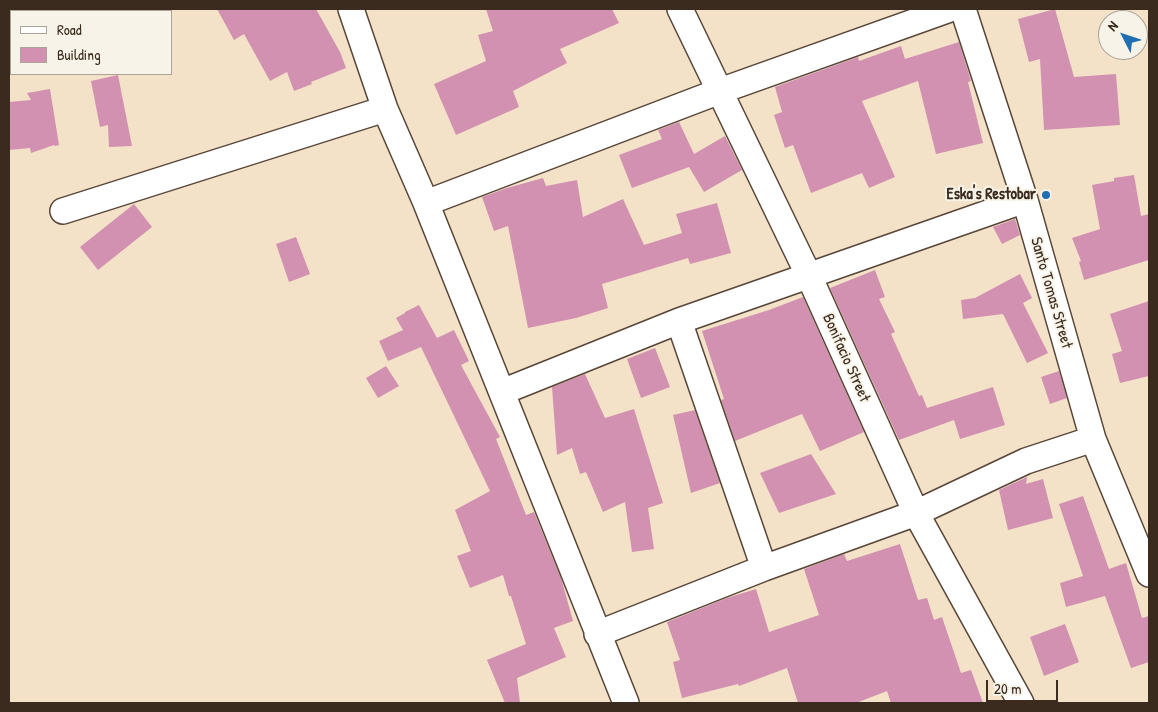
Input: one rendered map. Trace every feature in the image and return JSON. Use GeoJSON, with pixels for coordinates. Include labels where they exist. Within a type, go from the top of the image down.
{"type":"FeatureCollection","features":[{"type":"Feature","properties":{"kind":"street"},"geometry":{"type":"LineString","coordinates":[[351,9],[385,109],[426,204],[626,703]]}},
{"type":"Feature","properties":{"kind":"street","name":"Bonifacio Street"},"geometry":{"type":"LineString","coordinates":[[680,9],[810,276],[916,513],[1021,703]]}},
{"type":"Feature","properties":{"kind":"street"},"geometry":{"type":"LineString","coordinates":[[426,204],[720,91],[950,9]]}},
{"type":"Feature","properties":{"kind":"street","name":"Santo Tomas Street"},"geometry":{"type":"LineString","coordinates":[[963,9],[1025,200],[1093,439],[1149,574]]}},
{"type":"Feature","properties":{"kind":"street"},"geometry":{"type":"LineString","coordinates":[[63,211],[385,109]]}},
{"type":"Feature","properties":{"kind":"street"},"geometry":{"type":"LineString","coordinates":[[502,392],[679,321],[1025,200]]}},
{"type":"Feature","properties":{"kind":"street"},"geometry":{"type":"LineString","coordinates":[[679,321],[764,568]]}},
{"type":"Feature","properties":{"kind":"street"},"geometry":{"type":"LineString","coordinates":[[597,634],[764,568],[916,513],[1026,461],[1093,439]]}},
{"type":"Feature","properties":{"kind":"building"},"geometry":{"type":"Polygon","coordinates":[[[217,9],[316,9],[340,52],[346,68],[294,91],[287,72],[270,81],[244,34],[234,40],[217,9]]]}},
{"type":"Feature","properties":{"kind":"building"},"geometry":{"type":"Polygon","coordinates":[[[486,9],[612,9],[619,23],[560,49],[567,63],[513,91],[519,107],[456,135],[434,84],[486,61],[478,35],[493,31],[486,9]]]}},
{"type":"Feature","properties":{"kind":"building"},"geometry":{"type":"Polygon","coordinates":[[[1055,9],[1074,77],[1116,74],[1120,125],[1044,130],[1040,59],[1029,62],[1018,19],[1055,9]]]}},
{"type":"Feature","properties":{"kind":"building"},"geometry":{"type":"Polygon","coordinates":[[[959,42],[971,81],[968,82],[983,143],[936,154],[918,81],[862,101],[895,177],[869,188],[862,173],[811,193],[793,145],[785,148],[774,115],[782,112],[775,87],[858,57],[859,61],[901,46],[905,59],[959,42]]]}},
{"type":"Feature","properties":{"kind":"building"},"geometry":{"type":"Polygon","coordinates":[[[118,75],[132,146],[109,147],[108,125],[100,127],[91,81],[118,75]]]}},
{"type":"Feature","properties":{"kind":"building"},"geometry":{"type":"Polygon","coordinates":[[[50,89],[59,145],[31,153],[30,148],[9,150],[9,102],[31,100],[27,93],[50,89]]]}},
{"type":"Feature","properties":{"kind":"building"},"geometry":{"type":"Polygon","coordinates":[[[679,122],[694,154],[725,136],[742,170],[704,192],[689,167],[632,188],[619,155],[662,139],[658,130],[679,122]]]}},
{"type":"Feature","properties":{"kind":"building"},"geometry":{"type":"Polygon","coordinates":[[[1134,175],[1141,216],[1149,214],[1149,260],[1084,280],[1079,262],[1081,261],[1072,238],[1100,229],[1092,185],[1114,181],[1114,178],[1134,175]]]}},
{"type":"Feature","properties":{"kind":"building"},"geometry":{"type":"Polygon","coordinates":[[[543,178],[546,186],[577,180],[583,217],[623,199],[644,245],[682,233],[676,214],[717,203],[731,253],[690,264],[688,258],[602,284],[608,308],[576,318],[528,328],[508,226],[494,231],[482,197],[543,178]]]}},
{"type":"Feature","properties":{"kind":"building"},"geometry":{"type":"Polygon","coordinates":[[[134,204],[152,227],[98,270],[80,247],[134,204]]]}},
{"type":"Feature","properties":{"kind":"building"},"geometry":{"type":"Polygon","coordinates":[[[1015,219],[1020,235],[1002,244],[993,227],[1015,219]]]}},
{"type":"Feature","properties":{"kind":"building"},"geometry":{"type":"Polygon","coordinates":[[[296,237],[310,274],[289,282],[276,244],[296,237]]]}},
{"type":"Feature","properties":{"kind":"building"},"geometry":{"type":"Polygon","coordinates":[[[875,270],[885,297],[879,299],[895,332],[891,334],[919,396],[922,395],[927,408],[993,387],[1005,425],[960,439],[954,420],[899,440],[830,288],[875,270]]]}},
{"type":"Feature","properties":{"kind":"building"},"geometry":{"type":"Polygon","coordinates":[[[1020,274],[1032,298],[1023,303],[1048,353],[1027,363],[1003,314],[963,319],[961,300],[975,298],[1020,274]]]}},
{"type":"Feature","properties":{"kind":"building"},"geometry":{"type":"Polygon","coordinates":[[[803,297],[864,432],[820,451],[802,414],[735,441],[721,400],[724,399],[702,331],[803,297]]]}},
{"type":"Feature","properties":{"kind":"building"},"geometry":{"type":"Polygon","coordinates":[[[1149,301],[1149,376],[1120,383],[1112,354],[1122,351],[1110,314],[1149,301]]]}},
{"type":"Feature","properties":{"kind":"building"},"geometry":{"type":"Polygon","coordinates":[[[419,305],[437,338],[454,330],[469,361],[461,365],[500,437],[496,439],[526,515],[534,512],[561,578],[573,621],[554,628],[566,657],[517,678],[520,703],[505,703],[487,660],[526,644],[503,575],[470,588],[457,556],[471,551],[455,510],[490,491],[421,347],[388,361],[379,341],[403,330],[396,318],[419,305]]]}},
{"type":"Feature","properties":{"kind":"building"},"geometry":{"type":"Polygon","coordinates":[[[655,348],[670,387],[641,398],[627,359],[655,348]]]}},
{"type":"Feature","properties":{"kind":"building"},"geometry":{"type":"Polygon","coordinates":[[[386,366],[399,386],[378,398],[366,378],[386,366]]]}},
{"type":"Feature","properties":{"kind":"building"},"geometry":{"type":"Polygon","coordinates":[[[1059,371],[1067,398],[1050,404],[1041,377],[1059,371]]]}},
{"type":"Feature","properties":{"kind":"building"},"geometry":{"type":"Polygon","coordinates":[[[585,374],[605,418],[634,409],[663,503],[648,508],[654,549],[632,552],[625,502],[603,512],[586,472],[580,474],[572,448],[557,455],[552,387],[585,374]]]}},
{"type":"Feature","properties":{"kind":"building"},"geometry":{"type":"Polygon","coordinates":[[[695,410],[720,483],[691,493],[673,415],[695,410]]]}},
{"type":"Feature","properties":{"kind":"building"},"geometry":{"type":"Polygon","coordinates":[[[811,454],[836,494],[779,513],[760,473],[811,454]]]}},
{"type":"Feature","properties":{"kind":"building"},"geometry":{"type":"Polygon","coordinates":[[[1027,477],[1026,484],[1043,479],[1053,518],[1008,530],[999,490],[1027,477]]]}},
{"type":"Feature","properties":{"kind":"building"},"geometry":{"type":"Polygon","coordinates":[[[1083,496],[1109,569],[1126,563],[1142,618],[1149,616],[1149,662],[1131,668],[1105,596],[1066,607],[1060,583],[1083,576],[1059,504],[1083,496]]]}},
{"type":"Feature","properties":{"kind":"building"},"geometry":{"type":"Polygon","coordinates":[[[900,544],[918,600],[927,598],[934,620],[942,617],[961,673],[971,670],[983,703],[891,703],[887,691],[856,703],[798,703],[787,668],[739,686],[738,684],[682,698],[673,662],[680,660],[667,622],[727,598],[756,589],[769,632],[819,615],[804,569],[844,554],[847,561],[900,544]]]}},
{"type":"Feature","properties":{"kind":"building"},"geometry":{"type":"Polygon","coordinates":[[[1065,624],[1079,662],[1044,676],[1030,637],[1065,624]]]}},
{"type":"Feature","properties":{"kind":"place","name":"Eska's Restobar"},"geometry":{"type":"Point","coordinates":[1046,195]}}]}
